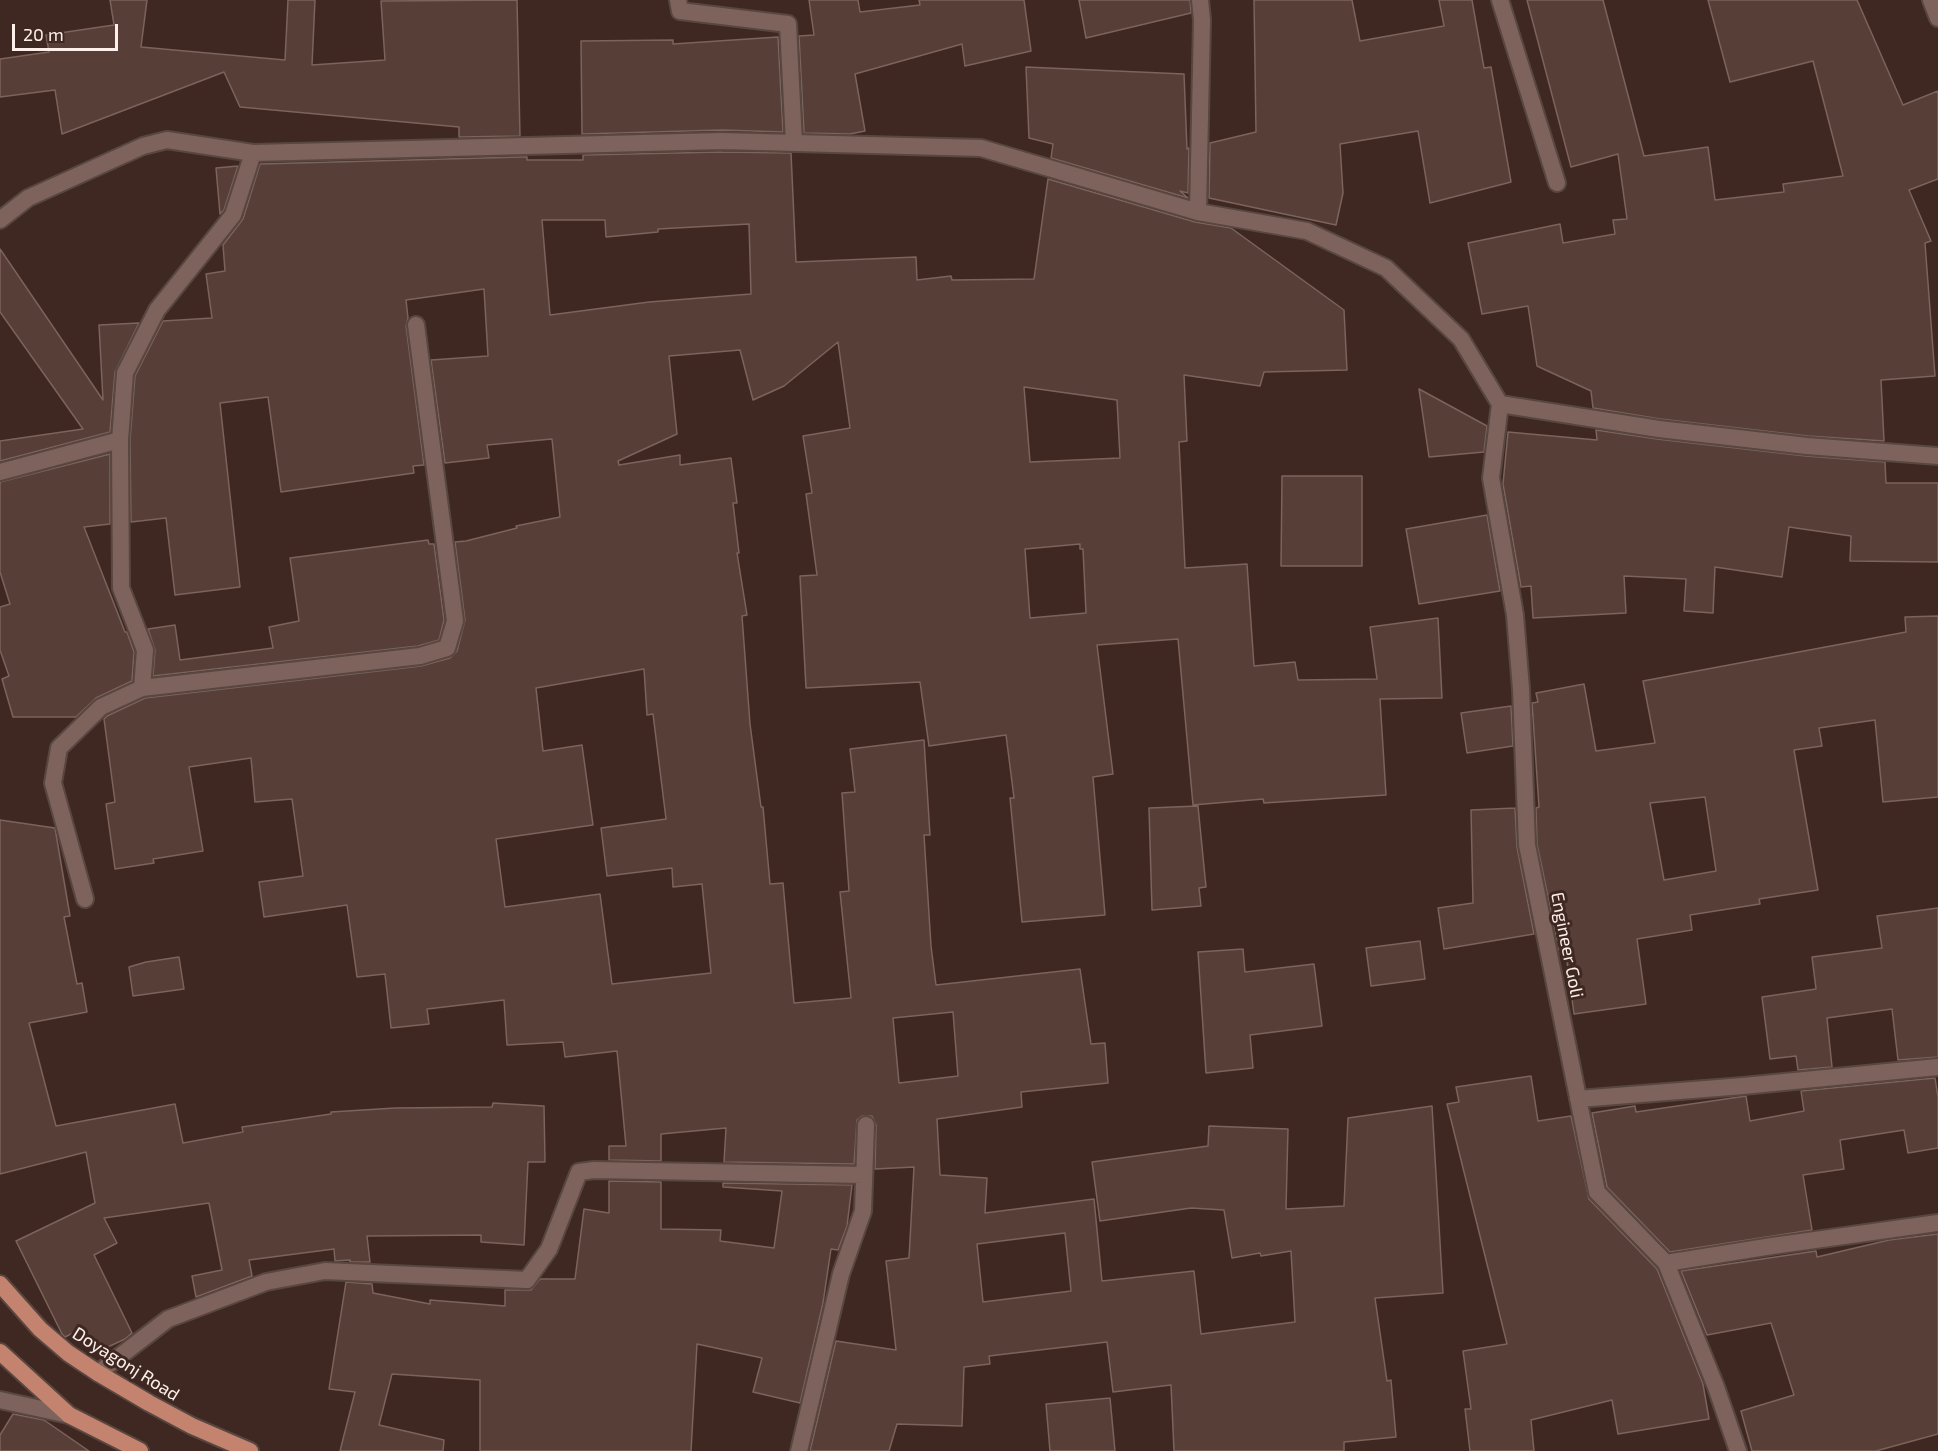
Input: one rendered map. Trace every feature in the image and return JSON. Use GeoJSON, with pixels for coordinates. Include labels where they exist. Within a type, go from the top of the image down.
{"type":"FeatureCollection","features":[{"type":"Feature","properties":{"kind":"main road","name":"Doyagonj Road"},"geometry":{"type":"LineString","coordinates":[[0,1284],[40,1329],[68,1353],[98,1373],[192,1426],[250,1451]]}},
{"type":"Feature","properties":{"kind":"main road"},"geometry":{"type":"LineString","coordinates":[[0,1352],[69,1415],[140,1451]]}},
{"type":"Feature","properties":{"kind":"street"},"geometry":{"type":"LineString","coordinates":[[678,0],[680,11],[788,24],[794,143]]}},
{"type":"Feature","properties":{"kind":"street"},"geometry":{"type":"LineString","coordinates":[[1198,212],[1202,20],[1200,0]]}},
{"type":"Feature","properties":{"kind":"street"},"geometry":{"type":"LineString","coordinates":[[1500,0],[1557,183]]}},
{"type":"Feature","properties":{"kind":"street"},"geometry":{"type":"LineString","coordinates":[[1930,0],[1938,18]]}},
{"type":"Feature","properties":{"kind":"street"},"geometry":{"type":"LineString","coordinates":[[0,220],[28,198],[143,147],[166,140],[253,153],[722,141],[981,148],[1198,212],[1307,231],[1386,268],[1461,339],[1500,404],[1670,430],[1807,446],[1938,456]]}},
{"type":"Feature","properties":{"kind":"street"},"geometry":{"type":"LineString","coordinates":[[141,688],[145,650],[121,588],[120,440],[125,373],[157,310],[233,215],[253,153]]}},
{"type":"Feature","properties":{"kind":"street"},"geometry":{"type":"LineString","coordinates":[[86,899],[53,783],[59,748],[101,707],[141,688],[420,656],[447,648],[455,621],[416,325]]}},
{"type":"Feature","properties":{"kind":"street","name":"Engineer Goli"},"geometry":{"type":"LineString","coordinates":[[1500,404],[1491,478],[1515,615],[1521,688],[1527,845],[1597,1192],[1666,1263],[1716,1387],[1738,1451]]}},
{"type":"Feature","properties":{"kind":"street"},"geometry":{"type":"LineString","coordinates":[[0,472],[120,440]]}},
{"type":"Feature","properties":{"kind":"street"},"geometry":{"type":"LineString","coordinates":[[1578,1099],[1938,1067]]}},
{"type":"Feature","properties":{"kind":"street"},"geometry":{"type":"LineString","coordinates":[[799,1451],[841,1274],[863,1210],[866,1125]]}},
{"type":"Feature","properties":{"kind":"street"},"geometry":{"type":"LineString","coordinates":[[98,1373],[168,1319],[266,1282],[325,1271],[527,1280],[549,1249],[579,1172],[594,1170],[864,1174]]}},
{"type":"Feature","properties":{"kind":"street"},"geometry":{"type":"LineString","coordinates":[[1666,1263],[1938,1223]]}},
{"type":"Feature","properties":{"kind":"street"},"geometry":{"type":"LineString","coordinates":[[0,1400],[69,1415]]}},
{"type":"Feature","properties":{"kind":"building"},"geometry":{"type":"Polygon","coordinates":[[[110,0],[147,0],[141,47],[285,60],[288,0],[315,0],[312,65],[385,60],[381,1],[517,0],[520,136],[459,137],[459,127],[240,107],[224,72],[62,134],[55,90],[0,97],[0,59],[49,52],[46,35],[114,25],[110,0]]]}},
{"type":"Feature","properties":{"kind":"building"},"geometry":{"type":"Polygon","coordinates":[[[809,0],[858,0],[860,12],[920,5],[919,0],[1024,0],[1031,51],[965,66],[962,44],[855,74],[865,131],[850,134],[804,133],[799,36],[814,35],[809,0]]]}},
{"type":"Feature","properties":{"kind":"building"},"geometry":{"type":"Polygon","coordinates":[[[1079,0],[1190,0],[1191,13],[1086,38],[1079,0]]]}},
{"type":"Feature","properties":{"kind":"building"},"geometry":{"type":"Polygon","coordinates":[[[1254,0],[1352,0],[1360,41],[1444,26],[1439,0],[1472,0],[1484,68],[1491,67],[1511,182],[1430,203],[1418,131],[1340,144],[1343,193],[1336,225],[1209,198],[1210,143],[1256,132],[1254,0]]]}},
{"type":"Feature","properties":{"kind":"building"},"geometry":{"type":"Polygon","coordinates":[[[1527,0],[1603,0],[1644,156],[1708,147],[1715,200],[1784,192],[1783,184],[1843,176],[1813,61],[1730,82],[1708,0],[1857,0],[1903,105],[1938,91],[1938,179],[1909,190],[1931,241],[1925,243],[1935,376],[1881,380],[1884,441],[1808,436],[1660,419],[1593,408],[1591,391],[1537,366],[1528,306],[1482,314],[1468,243],[1560,224],[1563,243],[1615,234],[1613,220],[1627,219],[1618,154],[1571,167],[1527,0]]]}},
{"type":"Feature","properties":{"kind":"building"},"geometry":{"type":"Polygon","coordinates":[[[778,37],[783,132],[722,130],[582,134],[581,41],[673,40],[673,44],[778,37]]]}},
{"type":"Feature","properties":{"kind":"building"},"geometry":{"type":"Polygon","coordinates":[[[1026,67],[1184,74],[1187,149],[1189,148],[1188,193],[1180,191],[1188,198],[1051,158],[1053,144],[1029,138],[1026,67]]]}},
{"type":"Feature","properties":{"kind":"building"},"geometry":{"type":"Polygon","coordinates":[[[791,153],[796,262],[916,257],[917,280],[951,276],[952,280],[1034,279],[1048,179],[1195,222],[1231,228],[1344,310],[1347,370],[1264,372],[1260,386],[1184,375],[1187,441],[1179,442],[1185,568],[1247,564],[1254,666],[1295,662],[1298,680],[1377,679],[1370,627],[1438,618],[1442,698],[1380,699],[1386,795],[1264,803],[1263,799],[1193,805],[1178,639],[1097,645],[1113,774],[1093,777],[1105,915],[1022,922],[1010,798],[1014,798],[1006,735],[929,746],[920,682],[806,688],[800,576],[817,575],[806,494],[812,493],[803,436],[850,428],[838,342],[784,386],[753,400],[740,350],[669,356],[677,434],[618,461],[619,465],[680,455],[680,465],[731,458],[737,503],[733,503],[739,553],[737,553],[747,615],[742,616],[750,724],[761,807],[763,807],[770,884],[783,883],[794,1003],[851,998],[840,892],[849,891],[842,793],[855,792],[850,749],[924,740],[930,835],[924,835],[931,946],[936,985],[1080,969],[1091,1044],[1105,1043],[1108,1083],[1021,1092],[1022,1107],[937,1119],[940,1175],[987,1178],[985,1213],[1094,1199],[1102,1281],[1194,1271],[1201,1334],[1295,1322],[1291,1251],[1232,1258],[1224,1210],[1191,1208],[1100,1221],[1092,1162],[1208,1146],[1209,1126],[1288,1129],[1286,1209],[1344,1206],[1348,1118],[1432,1106],[1443,1293],[1375,1298],[1387,1381],[1391,1380],[1396,1437],[1344,1442],[1344,1451],[1174,1451],[1171,1385],[1113,1392],[1107,1342],[989,1356],[990,1364],[964,1367],[962,1426],[897,1424],[889,1451],[810,1451],[836,1341],[896,1350],[886,1261],[909,1258],[914,1167],[875,1169],[876,1125],[872,1116],[862,1116],[857,1120],[854,1164],[724,1162],[726,1128],[661,1134],[661,1161],[609,1160],[609,1146],[626,1146],[617,1051],[565,1057],[563,1042],[507,1045],[504,1000],[427,1009],[429,1024],[391,1028],[385,974],[357,977],[347,905],[264,917],[259,882],[303,876],[292,799],[255,802],[251,758],[189,767],[203,851],[153,859],[154,863],[115,869],[106,804],[115,802],[104,719],[107,716],[145,698],[421,666],[450,658],[457,651],[465,620],[455,542],[560,517],[552,439],[487,445],[489,458],[445,463],[431,360],[488,356],[484,289],[406,300],[408,318],[406,326],[424,465],[413,466],[414,473],[281,492],[268,397],[220,403],[240,587],[175,595],[166,518],[131,522],[130,440],[135,376],[163,321],[212,318],[206,274],[225,271],[223,245],[243,219],[260,164],[521,157],[527,157],[527,160],[583,160],[583,155],[791,153]],[[542,220],[550,315],[649,302],[751,294],[749,224],[658,229],[658,232],[606,237],[605,220],[542,220]],[[1024,387],[1030,462],[1120,458],[1117,400],[1024,387]],[[1080,544],[1025,549],[1030,618],[1086,613],[1083,549],[1080,549],[1080,544]],[[644,669],[536,688],[543,751],[582,745],[593,825],[496,839],[505,907],[600,894],[612,984],[711,973],[702,884],[673,887],[672,868],[607,876],[601,828],[666,819],[653,714],[647,715],[644,669]],[[953,1012],[893,1018],[899,1083],[958,1076],[953,1012]],[[1065,1233],[977,1244],[983,1302],[1071,1291],[1065,1233]]]}},
{"type":"Feature","properties":{"kind":"building"},"geometry":{"type":"Polygon","coordinates":[[[238,166],[224,210],[220,214],[216,168],[238,166]]]}},
{"type":"Feature","properties":{"kind":"building"},"geometry":{"type":"Polygon","coordinates":[[[0,249],[103,400],[99,325],[139,323],[115,372],[110,432],[0,461],[0,441],[83,429],[0,312],[0,249]]]}},
{"type":"Feature","properties":{"kind":"building"},"geometry":{"type":"Polygon","coordinates":[[[1419,389],[1487,426],[1484,452],[1429,457],[1419,389]]]}},
{"type":"Feature","properties":{"kind":"building"},"geometry":{"type":"Polygon","coordinates":[[[1596,430],[1806,456],[1885,462],[1886,483],[1938,483],[1938,562],[1850,561],[1851,536],[1789,527],[1782,577],[1715,567],[1713,613],[1684,611],[1686,579],[1624,576],[1626,613],[1533,618],[1531,586],[1521,587],[1503,484],[1508,432],[1597,440],[1596,430]]]}},
{"type":"Feature","properties":{"kind":"building"},"geometry":{"type":"Polygon","coordinates":[[[110,454],[110,524],[84,527],[134,652],[132,681],[96,698],[76,717],[13,717],[2,679],[9,676],[0,650],[0,607],[10,604],[0,572],[0,482],[110,454]]]}},
{"type":"Feature","properties":{"kind":"building"},"geometry":{"type":"Polygon","coordinates":[[[1282,476],[1362,476],[1362,566],[1281,566],[1282,476]]]}},
{"type":"Feature","properties":{"kind":"building"},"geometry":{"type":"Polygon","coordinates":[[[1487,515],[1500,591],[1419,604],[1406,529],[1487,515]]]}},
{"type":"Feature","properties":{"kind":"building"},"geometry":{"type":"Polygon","coordinates":[[[428,540],[429,544],[434,544],[444,620],[439,640],[418,646],[153,676],[155,650],[148,629],[175,625],[180,660],[273,648],[269,627],[299,621],[290,558],[428,540]]]}},
{"type":"Feature","properties":{"kind":"building"},"geometry":{"type":"Polygon","coordinates":[[[1938,616],[1938,797],[1883,802],[1875,720],[1819,728],[1822,746],[1794,750],[1818,890],[1759,899],[1760,904],[1690,915],[1692,930],[1637,939],[1646,1004],[1574,1014],[1566,954],[1560,954],[1537,844],[1536,808],[1539,807],[1532,703],[1538,702],[1536,693],[1584,684],[1596,751],[1655,743],[1643,681],[1906,632],[1905,617],[1938,616]],[[1705,797],[1650,803],[1664,880],[1716,871],[1705,797]]]}},
{"type":"Feature","properties":{"kind":"building"},"geometry":{"type":"Polygon","coordinates":[[[1511,706],[1513,746],[1467,753],[1461,713],[1511,706]]]}},
{"type":"Feature","properties":{"kind":"building"},"geometry":{"type":"Polygon","coordinates":[[[1198,806],[1206,887],[1199,888],[1201,906],[1152,910],[1149,808],[1198,806]]]}},
{"type":"Feature","properties":{"kind":"building"},"geometry":{"type":"Polygon","coordinates":[[[1515,808],[1517,847],[1534,934],[1444,949],[1438,908],[1473,903],[1471,810],[1515,808]]]}},
{"type":"Feature","properties":{"kind":"building"},"geometry":{"type":"Polygon","coordinates":[[[0,820],[55,828],[70,916],[64,917],[77,984],[82,983],[87,1012],[29,1023],[56,1126],[175,1104],[183,1143],[243,1132],[242,1127],[331,1114],[331,1112],[395,1108],[492,1107],[493,1103],[544,1106],[545,1162],[528,1162],[524,1245],[481,1242],[481,1235],[367,1236],[370,1262],[335,1261],[334,1249],[249,1260],[252,1276],[196,1297],[192,1276],[222,1270],[209,1203],[104,1218],[117,1243],[94,1255],[132,1333],[125,1339],[95,1353],[83,1328],[65,1337],[16,1241],[95,1203],[86,1152],[0,1174],[0,820]]]}},
{"type":"Feature","properties":{"kind":"building"},"geometry":{"type":"Polygon","coordinates":[[[1938,908],[1938,1057],[1898,1060],[1892,1009],[1827,1018],[1832,1067],[1798,1070],[1796,1056],[1770,1059],[1762,997],[1816,989],[1812,957],[1882,948],[1877,916],[1938,908]]]}},
{"type":"Feature","properties":{"kind":"building"},"geometry":{"type":"Polygon","coordinates":[[[1420,941],[1425,979],[1371,986],[1366,948],[1420,941]]]}},
{"type":"Feature","properties":{"kind":"building"},"geometry":{"type":"Polygon","coordinates":[[[1243,949],[1245,972],[1314,964],[1322,1026],[1250,1035],[1253,1068],[1206,1073],[1198,952],[1243,949]]]}},
{"type":"Feature","properties":{"kind":"building"},"geometry":{"type":"Polygon","coordinates":[[[179,957],[184,989],[133,996],[129,967],[179,957]]]}},
{"type":"Feature","properties":{"kind":"building"},"geometry":{"type":"Polygon","coordinates":[[[1531,1076],[1538,1121],[1571,1116],[1589,1199],[1657,1269],[1703,1384],[1709,1419],[1618,1434],[1612,1400],[1531,1420],[1534,1451],[1470,1451],[1465,1409],[1471,1409],[1463,1351],[1507,1344],[1447,1104],[1459,1102],[1456,1087],[1531,1076]]]}},
{"type":"Feature","properties":{"kind":"building"},"geometry":{"type":"Polygon","coordinates":[[[1935,1078],[1938,1097],[1938,1148],[1908,1153],[1904,1130],[1840,1140],[1844,1169],[1803,1175],[1812,1230],[1670,1252],[1607,1187],[1592,1113],[1635,1106],[1636,1112],[1746,1096],[1750,1121],[1804,1111],[1801,1091],[1935,1078]]]}},
{"type":"Feature","properties":{"kind":"building"},"geometry":{"type":"Polygon","coordinates":[[[609,1181],[661,1182],[661,1229],[721,1230],[720,1241],[774,1248],[782,1191],[723,1187],[723,1183],[852,1185],[847,1226],[838,1250],[831,1249],[823,1303],[800,1403],[753,1392],[762,1358],[697,1344],[691,1451],[480,1451],[480,1380],[392,1374],[379,1425],[444,1440],[443,1451],[340,1451],[355,1392],[329,1389],[346,1282],[372,1284],[373,1293],[430,1304],[430,1300],[505,1306],[505,1290],[531,1290],[540,1279],[575,1279],[584,1209],[609,1213],[609,1181]]]}},
{"type":"Feature","properties":{"kind":"building"},"geometry":{"type":"Polygon","coordinates":[[[1938,1234],[1938,1434],[1876,1451],[1752,1451],[1741,1411],[1794,1395],[1771,1323],[1707,1335],[1681,1271],[1816,1251],[1817,1257],[1889,1240],[1938,1234]]]}},
{"type":"Feature","properties":{"kind":"building"},"geometry":{"type":"Polygon","coordinates":[[[1110,1398],[1115,1451],[1050,1451],[1046,1404],[1110,1398]]]}},
{"type":"Feature","properties":{"kind":"building"},"geometry":{"type":"Polygon","coordinates":[[[13,1414],[44,1420],[89,1451],[0,1451],[0,1435],[13,1414]]]}}]}
